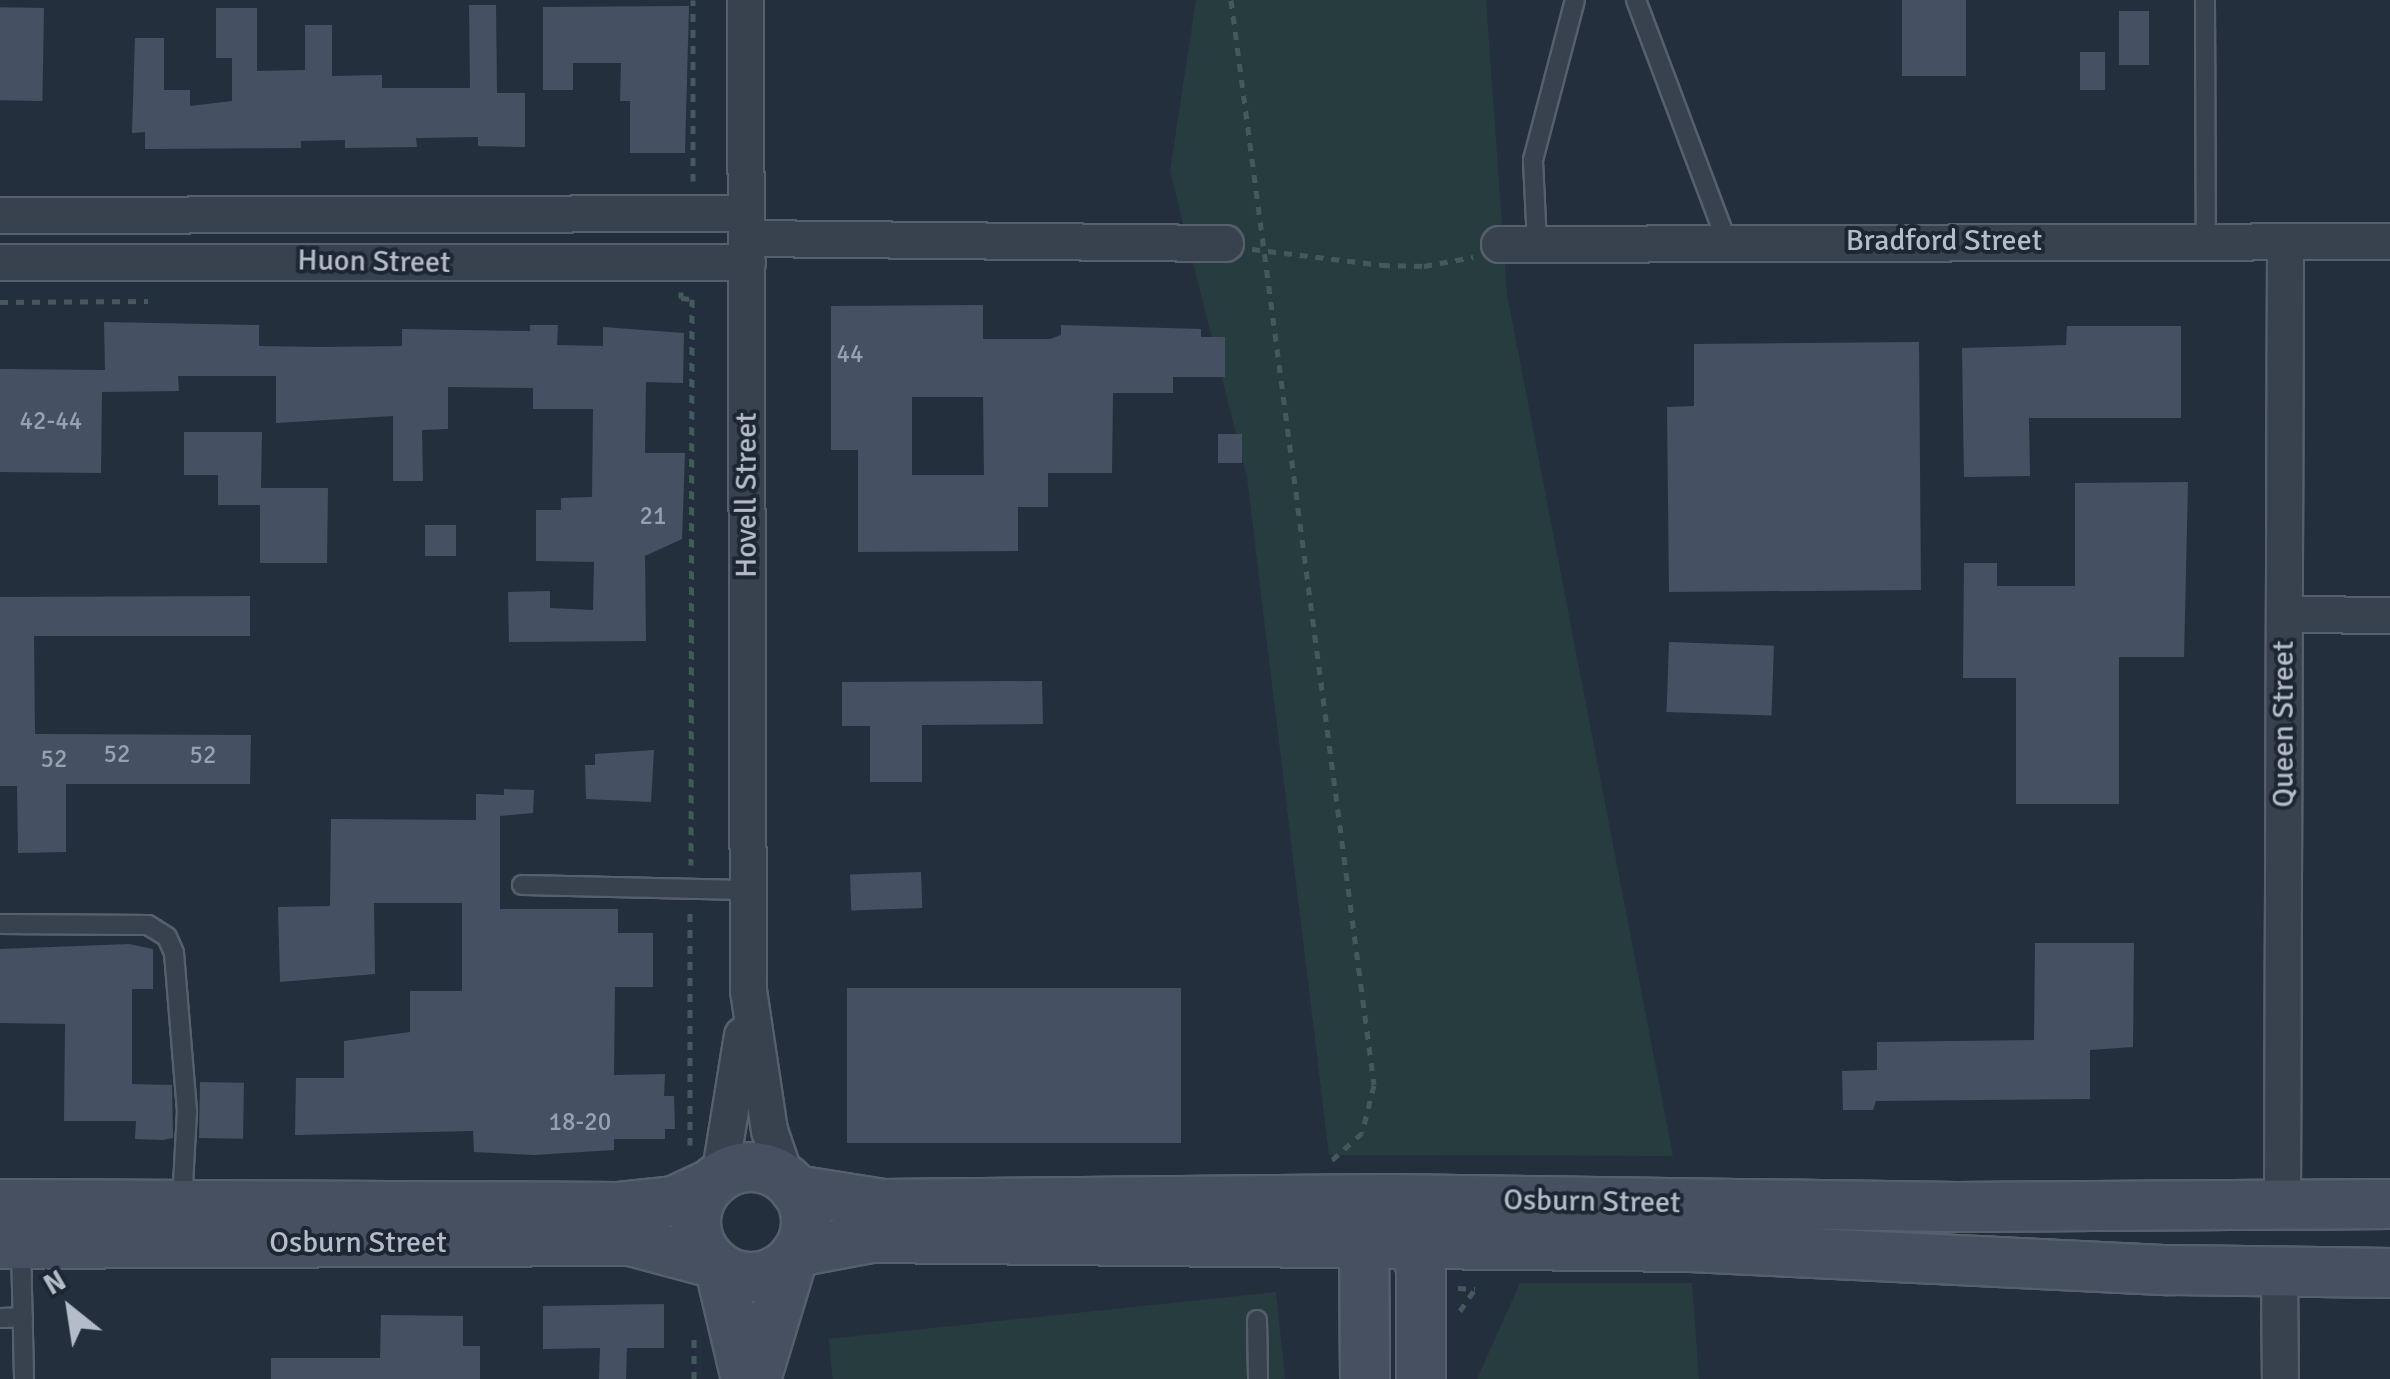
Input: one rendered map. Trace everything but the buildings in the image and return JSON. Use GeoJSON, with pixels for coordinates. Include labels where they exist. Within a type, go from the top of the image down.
{"type":"FeatureCollection","features":[{"type":"Feature","properties":{"kind":"street","name":"Hovell Street"},"geometry":{"type":"LineString","coordinates":[[745,0],[748,990],[766,1120],[791,1186]]}},
{"type":"Feature","properties":{"kind":"street"},"geometry":{"type":"LineString","coordinates":[[194,214],[196,261]]}},
{"type":"Feature","properties":{"kind":"street","name":"Huon Street"},"geometry":{"type":"LineString","coordinates":[[0,216],[682,214],[746,238],[1225,243]]}},
{"type":"Feature","properties":{"kind":"street"},"geometry":{"type":"LineString","coordinates":[[457,215],[459,263]]}},
{"type":"Feature","properties":{"kind":"street"},"geometry":{"type":"LineString","coordinates":[[535,215],[537,263]]}},
{"type":"Feature","properties":{"kind":"street","name":"Huon Street"},"geometry":{"type":"LineString","coordinates":[[0,262],[682,264],[746,238]]}},
{"type":"Feature","properties":{"kind":"street","name":"Bradford Street"},"geometry":{"type":"LineString","coordinates":[[1499,244],[1726,240],[2285,244],[2390,241]]}},
{"type":"Feature","properties":{"kind":"street","name":"Queen Street"},"geometry":{"type":"LineString","coordinates":[[2282,1204],[2285,244]]}},
{"type":"Feature","properties":{"kind":"street"},"geometry":{"type":"LineString","coordinates":[[2284,614],[2390,615]]}},
{"type":"Feature","properties":{"kind":"street","name":"Hovell Street"},"geometry":{"type":"LineString","coordinates":[[706,1175],[748,990]]}},
{"type":"Feature","properties":{"kind":"street"},"geometry":{"type":"LineString","coordinates":[[746,1379],[716,1266],[696,1223],[706,1175],[760,1168],[791,1186],[806,1216],[756,1379]]}},
{"type":"Feature","properties":{"kind":"street","name":"Osburn Street"},"geometry":{"type":"LineString","coordinates":[[10,1224],[182,1205],[616,1207],[674,1200],[706,1175]]}},
{"type":"Feature","properties":{"kind":"street","name":"Osburn Street"},"geometry":{"type":"LineString","coordinates":[[791,1186],[883,1204],[1390,1199],[2390,1204]]}},
{"type":"Feature","properties":{"kind":"street"},"geometry":{"type":"LineString","coordinates":[[1365,1379],[1364,1246],[1390,1199]]}},
{"type":"Feature","properties":{"kind":"street"},"geometry":{"type":"LineString","coordinates":[[1390,1199],[1417,1249],[1421,1379]]}},
{"type":"Feature","properties":{"kind":"street"},"geometry":{"type":"LineString","coordinates":[[2280,1379],[2282,1204]]}},
{"type":"Feature","properties":{"kind":"street","name":"Osburn Street"},"geometry":{"type":"LineString","coordinates":[[10,1224],[631,1242],[716,1266]]}},
{"type":"Feature","properties":{"kind":"street","name":"Osburn Street"},"geometry":{"type":"LineString","coordinates":[[795,1254],[872,1238],[1417,1249],[1691,1247],[2279,1273],[2390,1273]]}},
{"type":"Feature","properties":{"kind":"street"},"geometry":{"type":"LineString","coordinates":[[716,1266],[759,1276],[795,1254]]}},
{"type":"Feature","properties":{"kind":"lane"},"geometry":{"type":"LineString","coordinates":[[1536,243],[1533,160],[1575,0]]}},
{"type":"Feature","properties":{"kind":"lane"},"geometry":{"type":"LineString","coordinates":[[1636,0],[1726,240]]}},
{"type":"Feature","properties":{"kind":"lane"},"geometry":{"type":"LineString","coordinates":[[2205,0],[2206,242]]}},
{"type":"Feature","properties":{"kind":"lane"},"geometry":{"type":"LineString","coordinates":[[522,885],[746,890]]}},
{"type":"Feature","properties":{"kind":"lane"},"geometry":{"type":"LineString","coordinates":[[0,924],[148,925],[167,938],[174,953],[187,1111],[182,1205]]}},
{"type":"Feature","properties":{"kind":"lane"},"geometry":{"type":"LineString","coordinates":[[10,1224],[23,1317],[24,1379]]}},
{"type":"Feature","properties":{"kind":"lane"},"geometry":{"type":"LineString","coordinates":[[0,1318],[23,1317]]}},
{"type":"Feature","properties":{"kind":"lane"},"geometry":{"type":"LineString","coordinates":[[1257,1320],[1258,1379]]}},
{"type":"Feature","properties":{"kind":"path"},"geometry":{"type":"LineString","coordinates":[[682,214],[682,183],[693,182],[693,0]]}},
{"type":"Feature","properties":{"kind":"path"},"geometry":{"type":"LineString","coordinates":[[1231,0],[1374,1085],[1362,1134],[1326,1168]]}},
{"type":"Feature","properties":{"kind":"path"},"geometry":{"type":"LineString","coordinates":[[1263,254],[1424,266],[1464,261],[1499,244]]}},
{"type":"Feature","properties":{"kind":"path"},"geometry":{"type":"LineString","coordinates":[[682,264],[681,298],[692,299],[690,890],[706,1175]]}},
{"type":"Feature","properties":{"kind":"path"},"geometry":{"type":"LineString","coordinates":[[0,302],[148,301]]}},
{"type":"Feature","properties":{"kind":"path"},"geometry":{"type":"LineString","coordinates":[[694,1327],[694,1379]]}},
{"type":"Feature","properties":{"kind":"green space"},"geometry":{"type":"Polygon","coordinates":[[[1196,0],[1486,0],[1507,294],[1673,1156],[1329,1155],[1247,478],[1170,171],[1196,0]]]}},
{"type":"Feature","properties":{"kind":"green space"},"geometry":{"type":"Polygon","coordinates":[[[1520,1283],[1692,1283],[1699,1379],[1477,1379],[1520,1283]]]}},
{"type":"Feature","properties":{"kind":"green space"},"geometry":{"type":"Polygon","coordinates":[[[1276,1292],[1285,1379],[833,1379],[828,1339],[1276,1292]]]}}]}
